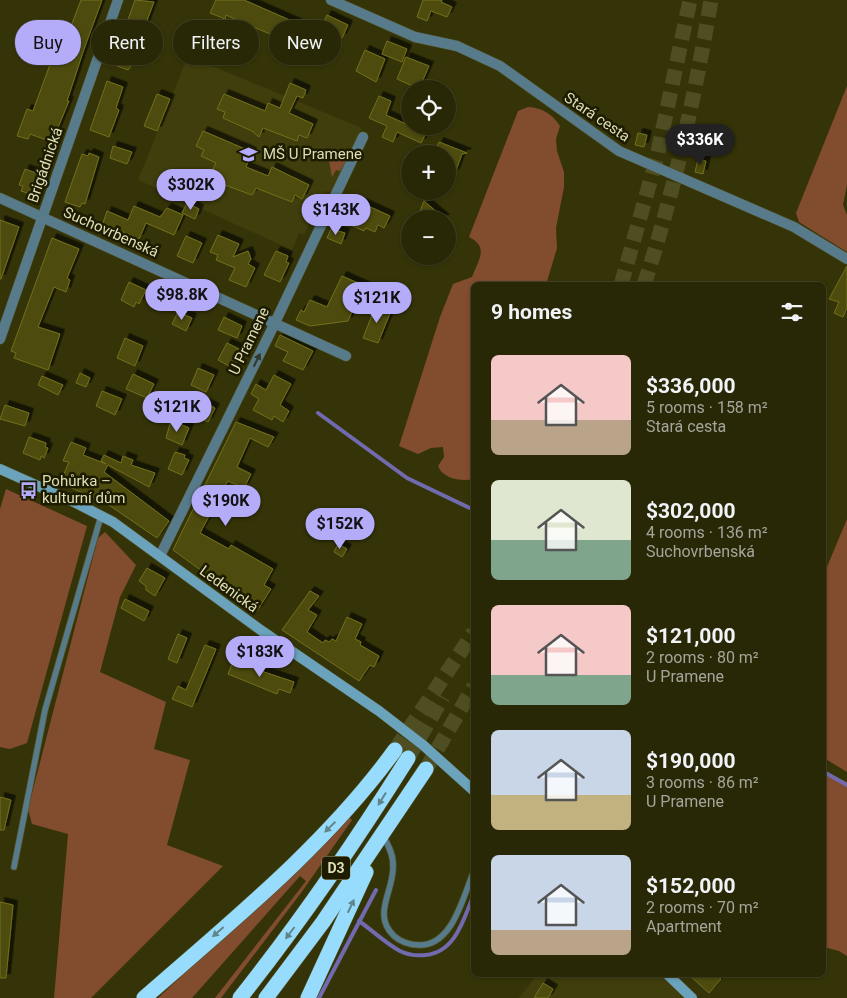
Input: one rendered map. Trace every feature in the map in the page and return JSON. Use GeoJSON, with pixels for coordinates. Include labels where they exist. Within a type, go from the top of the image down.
{"type":"FeatureCollection","features":[{"type":"Feature","properties":{"kind":"highway","name":"D3"},"geometry":{"type":"LineString","coordinates":[[144,998],[254,900],[402,754],[365,827],[308,908],[240,998]]}},
{"type":"Feature","properties":{"kind":"highway","name":"D3"},"geometry":{"type":"LineString","coordinates":[[266,998],[323,922],[426,769]]}},
{"type":"Feature","properties":{"kind":"highway","name":"D3"},"geometry":{"type":"LineString","coordinates":[[308,998],[382,836]]}},
{"type":"Feature","properties":{"kind":"main road","name":"Ledenická"},"geometry":{"type":"LineString","coordinates":[[0,469],[101,516],[160,556],[262,632],[379,711],[423,745],[471,788]]}},
{"type":"Feature","properties":{"kind":"main road"},"geometry":{"type":"LineString","coordinates":[[671,977],[692,998]]}},
{"type":"Feature","properties":{"kind":"street","name":"Brigádnická"},"geometry":{"type":"LineString","coordinates":[[0,339],[118,0]]}},
{"type":"Feature","properties":{"kind":"street","name":"Stará cesta"},"geometry":{"type":"LineString","coordinates":[[331,0],[415,37],[457,46],[483,56],[500,66],[619,151],[786,223],[847,259]]}},
{"type":"Feature","properties":{"kind":"street","name":"U Pramene"},"geometry":{"type":"LineString","coordinates":[[160,556],[275,323],[363,137]]}},
{"type":"Feature","properties":{"kind":"street","name":"Suchovrbenská"},"geometry":{"type":"LineString","coordinates":[[0,198],[346,356]]}},
{"type":"Feature","properties":{"kind":"lane"},"geometry":{"type":"LineString","coordinates":[[14,868],[45,710],[101,516]]}},
{"type":"Feature","properties":{"kind":"lane"},"geometry":{"type":"LineString","coordinates":[[382,836],[390,850],[394,866],[392,881],[383,905],[384,919],[395,937],[407,944],[429,944],[446,932],[471,878]]}},
{"type":"Feature","properties":{"kind":"shaded area","name":"MŠ U Pramene"},"geometry":{"type":"Polygon","coordinates":[[[184,65],[210,65],[362,128],[332,194],[327,191],[323,194],[304,235],[299,233],[292,250],[138,180],[184,65]]]}},
{"type":"Feature","properties":{"kind":"shaded area"},"geometry":{"type":"Polygon","coordinates":[[[847,86],[847,185],[843,205],[847,215],[847,252],[799,222],[796,213],[847,86]]]}},
{"type":"Feature","properties":{"kind":"shaded area"},"geometry":{"type":"Polygon","coordinates":[[[528,107],[547,112],[560,126],[556,139],[557,151],[564,172],[564,187],[556,228],[557,248],[547,282],[471,282],[471,479],[453,479],[444,474],[438,466],[444,457],[443,447],[431,448],[418,454],[399,446],[440,317],[453,284],[472,277],[481,254],[479,245],[469,237],[518,111],[528,107]]]}},
{"type":"Feature","properties":{"kind":"shaded area"},"geometry":{"type":"Polygon","coordinates":[[[331,153],[344,156],[345,163],[340,171],[336,170],[332,177],[328,156],[331,153]]]}},
{"type":"Feature","properties":{"kind":"shaded area"},"geometry":{"type":"Polygon","coordinates":[[[6,489],[87,526],[27,743],[10,749],[0,747],[0,509],[6,489]]]}},
{"type":"Feature","properties":{"kind":"shaded area"},"geometry":{"type":"Polygon","coordinates":[[[847,519],[847,772],[826,759],[826,569],[847,519]]]}},
{"type":"Feature","properties":{"kind":"shaded area"},"geometry":{"type":"Polygon","coordinates":[[[105,532],[136,565],[120,597],[100,672],[166,702],[154,749],[190,760],[167,845],[223,866],[91,998],[54,998],[68,834],[32,824],[28,809],[98,538],[105,532]]]}},
{"type":"Feature","properties":{"kind":"shaded area"},"geometry":{"type":"Polygon","coordinates":[[[826,773],[847,782],[847,956],[839,951],[826,948],[826,773]]]}},
{"type":"Feature","properties":{"kind":"shaded area"},"geometry":{"type":"Polygon","coordinates":[[[349,817],[352,820],[301,893],[221,998],[215,998],[306,881],[300,876],[192,998],[158,998],[349,817]]]}},
{"type":"Feature","properties":{"kind":"shaded area"},"geometry":{"type":"Polygon","coordinates":[[[535,977],[663,977],[686,998],[519,998],[535,977]]]}},
{"type":"Feature","properties":{"kind":"building"},"geometry":{"type":"Polygon","coordinates":[[[81,0],[102,0],[95,20],[91,20],[91,30],[81,58],[81,20],[73,20],[81,0]]]}},
{"type":"Feature","properties":{"kind":"building"},"geometry":{"type":"Polygon","coordinates":[[[135,0],[154,2],[147,20],[128,20],[135,0]]]}},
{"type":"Feature","properties":{"kind":"building"},"geometry":{"type":"Polygon","coordinates":[[[216,0],[244,0],[290,20],[269,20],[269,34],[259,29],[259,20],[237,20],[226,15],[225,19],[210,13],[216,0]]]}},
{"type":"Feature","properties":{"kind":"building"},"geometry":{"type":"Polygon","coordinates":[[[423,0],[442,0],[441,2],[452,7],[447,17],[431,11],[427,21],[417,17],[423,0]]]}},
{"type":"Feature","properties":{"kind":"building"},"geometry":{"type":"Polygon","coordinates":[[[327,15],[338,20],[325,20],[327,15]]]}},
{"type":"Feature","properties":{"kind":"building"},"geometry":{"type":"Polygon","coordinates":[[[341,22],[348,25],[341,38],[341,22]]]}},
{"type":"Feature","properties":{"kind":"building"},"geometry":{"type":"Polygon","coordinates":[[[387,41],[407,49],[402,62],[382,54],[387,41]]]}},
{"type":"Feature","properties":{"kind":"building"},"geometry":{"type":"Polygon","coordinates":[[[365,50],[385,59],[376,82],[356,71],[365,50]]]}},
{"type":"Feature","properties":{"kind":"building"},"geometry":{"type":"Polygon","coordinates":[[[406,57],[429,66],[423,80],[401,81],[397,79],[406,57]]]}},
{"type":"Feature","properties":{"kind":"building"},"geometry":{"type":"Polygon","coordinates":[[[50,65],[79,65],[67,101],[69,101],[52,142],[30,134],[28,139],[17,136],[27,109],[33,111],[50,65]]]}},
{"type":"Feature","properties":{"kind":"building"},"geometry":{"type":"Polygon","coordinates":[[[115,65],[132,65],[128,70],[115,65]]]}},
{"type":"Feature","properties":{"kind":"building"},"geometry":{"type":"Polygon","coordinates":[[[107,81],[123,87],[116,108],[119,110],[109,137],[90,130],[107,81]]]}},
{"type":"Feature","properties":{"kind":"building"},"geometry":{"type":"Polygon","coordinates":[[[290,83],[306,90],[303,98],[297,96],[289,113],[313,124],[307,138],[299,135],[297,141],[263,128],[259,137],[252,131],[223,118],[225,112],[217,109],[224,94],[265,111],[268,103],[280,108],[290,83]]]}},
{"type":"Feature","properties":{"kind":"building"},"geometry":{"type":"Polygon","coordinates":[[[157,94],[170,99],[157,131],[144,126],[157,94]]]}},
{"type":"Feature","properties":{"kind":"building"},"geometry":{"type":"Polygon","coordinates":[[[379,96],[391,101],[386,115],[401,122],[401,134],[397,132],[393,142],[382,137],[387,126],[369,118],[379,96]]]}},
{"type":"Feature","properties":{"kind":"building"},"geometry":{"type":"Polygon","coordinates":[[[203,131],[252,152],[246,167],[268,176],[272,167],[309,185],[302,199],[295,195],[292,202],[256,188],[252,195],[225,185],[221,186],[217,197],[203,191],[216,163],[201,156],[204,150],[196,146],[203,131]]]}},
{"type":"Feature","properties":{"kind":"building"},"geometry":{"type":"Polygon","coordinates":[[[638,133],[647,135],[644,147],[635,145],[638,133]]]}},
{"type":"Feature","properties":{"kind":"building"},"geometry":{"type":"Polygon","coordinates":[[[404,135],[425,135],[421,143],[404,135]]]}},
{"type":"Feature","properties":{"kind":"building"},"geometry":{"type":"Polygon","coordinates":[[[113,146],[132,152],[127,164],[110,158],[113,146]]]}},
{"type":"Feature","properties":{"kind":"building"},"geometry":{"type":"Polygon","coordinates":[[[456,149],[467,153],[462,154],[456,170],[456,149]]]}},
{"type":"Feature","properties":{"kind":"building"},"geometry":{"type":"Polygon","coordinates":[[[89,153],[99,157],[85,204],[82,203],[80,207],[65,202],[82,154],[88,156],[89,153]]]}},
{"type":"Feature","properties":{"kind":"building"},"geometry":{"type":"Polygon","coordinates":[[[698,159],[706,161],[703,174],[695,172],[698,159]]]}},
{"type":"Feature","properties":{"kind":"building"},"geometry":{"type":"Polygon","coordinates":[[[25,169],[41,175],[35,191],[32,190],[30,194],[21,191],[23,186],[19,185],[25,169]]]}},
{"type":"Feature","properties":{"kind":"building"},"geometry":{"type":"Polygon","coordinates":[[[355,200],[390,216],[384,228],[378,225],[375,232],[366,228],[364,231],[346,223],[355,200]]]}},
{"type":"Feature","properties":{"kind":"building"},"geometry":{"type":"Polygon","coordinates":[[[424,201],[434,210],[420,210],[424,201]]]}},
{"type":"Feature","properties":{"kind":"building"},"geometry":{"type":"Polygon","coordinates":[[[187,203],[199,209],[195,219],[182,213],[187,203]]]}},
{"type":"Feature","properties":{"kind":"building"},"geometry":{"type":"Polygon","coordinates":[[[134,206],[160,217],[167,208],[183,215],[174,235],[146,223],[139,239],[103,223],[107,211],[128,220],[134,206]]]}},
{"type":"Feature","properties":{"kind":"building"},"geometry":{"type":"Polygon","coordinates":[[[0,220],[19,227],[1,279],[0,279],[0,220]]]}},
{"type":"Feature","properties":{"kind":"building"},"geometry":{"type":"Polygon","coordinates":[[[331,229],[345,233],[341,244],[327,238],[331,229]]]}},
{"type":"Feature","properties":{"kind":"building"},"geometry":{"type":"Polygon","coordinates":[[[218,235],[239,244],[233,257],[248,251],[251,259],[248,264],[255,268],[246,287],[229,280],[235,268],[216,260],[218,255],[210,252],[218,235]]]}},
{"type":"Feature","properties":{"kind":"building"},"geometry":{"type":"Polygon","coordinates":[[[186,236],[202,243],[193,263],[177,256],[186,236]]]}},
{"type":"Feature","properties":{"kind":"building"},"geometry":{"type":"Polygon","coordinates":[[[52,238],[79,249],[67,278],[70,280],[66,292],[54,287],[38,327],[60,334],[48,370],[14,358],[16,353],[11,351],[52,238]]]}},
{"type":"Feature","properties":{"kind":"building"},"geometry":{"type":"Polygon","coordinates":[[[276,251],[288,256],[286,262],[289,263],[280,282],[264,275],[276,251]]]}},
{"type":"Feature","properties":{"kind":"building"},"geometry":{"type":"Polygon","coordinates":[[[847,266],[847,308],[843,317],[834,313],[839,302],[829,299],[847,266]]]}},
{"type":"Feature","properties":{"kind":"building"},"geometry":{"type":"Polygon","coordinates":[[[342,276],[367,287],[359,303],[356,302],[348,321],[310,326],[296,320],[301,310],[304,312],[310,300],[327,307],[342,276]]]}},
{"type":"Feature","properties":{"kind":"building"},"geometry":{"type":"Polygon","coordinates":[[[129,282],[146,290],[139,304],[136,302],[134,307],[121,300],[129,282]]]}},
{"type":"Feature","properties":{"kind":"building"},"geometry":{"type":"Polygon","coordinates":[[[158,288],[175,295],[169,308],[153,301],[158,288]]]}},
{"type":"Feature","properties":{"kind":"building"},"geometry":{"type":"Polygon","coordinates":[[[376,305],[391,311],[378,343],[363,338],[376,305]]]}},
{"type":"Feature","properties":{"kind":"building"},"geometry":{"type":"Polygon","coordinates":[[[178,312],[192,318],[186,331],[172,324],[178,312]]]}},
{"type":"Feature","properties":{"kind":"building"},"geometry":{"type":"Polygon","coordinates":[[[224,317],[242,326],[237,338],[218,330],[224,317]]]}},
{"type":"Feature","properties":{"kind":"building"},"geometry":{"type":"Polygon","coordinates":[[[280,335],[313,351],[303,370],[283,361],[288,352],[275,346],[280,335]]]}},
{"type":"Feature","properties":{"kind":"building"},"geometry":{"type":"Polygon","coordinates":[[[125,338],[143,346],[135,366],[117,358],[125,338]]]}},
{"type":"Feature","properties":{"kind":"building"},"geometry":{"type":"Polygon","coordinates":[[[227,343],[239,349],[237,354],[240,356],[233,368],[218,360],[227,343]]]}},
{"type":"Feature","properties":{"kind":"building"},"geometry":{"type":"Polygon","coordinates":[[[198,368],[214,375],[206,392],[191,385],[198,368]]]}},
{"type":"Feature","properties":{"kind":"building"},"geometry":{"type":"Polygon","coordinates":[[[80,373],[90,378],[86,387],[76,383],[80,373]]]}},
{"type":"Feature","properties":{"kind":"building"},"geometry":{"type":"Polygon","coordinates":[[[133,374],[154,384],[147,398],[126,389],[133,374]]]}},
{"type":"Feature","properties":{"kind":"building"},"geometry":{"type":"Polygon","coordinates":[[[274,375],[291,384],[280,405],[289,411],[283,422],[274,416],[272,420],[253,410],[259,399],[251,394],[256,384],[266,390],[274,375]]]}},
{"type":"Feature","properties":{"kind":"building"},"geometry":{"type":"Polygon","coordinates":[[[42,376],[63,385],[58,395],[38,385],[42,376]]]}},
{"type":"Feature","properties":{"kind":"building"},"geometry":{"type":"Polygon","coordinates":[[[102,391],[122,399],[115,415],[96,406],[102,391]]]}},
{"type":"Feature","properties":{"kind":"building"},"geometry":{"type":"Polygon","coordinates":[[[199,400],[215,408],[208,422],[195,415],[199,400]]]}},
{"type":"Feature","properties":{"kind":"building"},"geometry":{"type":"Polygon","coordinates":[[[5,405],[29,413],[25,426],[0,419],[5,405]]]}},
{"type":"Feature","properties":{"kind":"building"},"geometry":{"type":"Polygon","coordinates":[[[171,420],[189,428],[182,445],[166,438],[171,420]]]}},
{"type":"Feature","properties":{"kind":"building"},"geometry":{"type":"Polygon","coordinates":[[[236,422],[274,437],[268,447],[250,438],[237,467],[251,474],[244,488],[228,481],[200,533],[229,549],[231,545],[273,569],[264,585],[271,589],[257,611],[173,550],[236,422]]]}},
{"type":"Feature","properties":{"kind":"building"},"geometry":{"type":"Polygon","coordinates":[[[29,437],[46,443],[45,447],[48,448],[44,458],[41,456],[40,460],[23,453],[29,437]]]}},
{"type":"Feature","properties":{"kind":"building"},"geometry":{"type":"Polygon","coordinates":[[[71,442],[86,448],[83,455],[106,464],[101,461],[104,455],[121,463],[123,456],[133,460],[131,465],[155,473],[149,487],[108,465],[104,472],[169,521],[157,538],[106,503],[60,483],[69,462],[63,461],[71,442]]]}},
{"type":"Feature","properties":{"kind":"building"},"geometry":{"type":"Polygon","coordinates":[[[175,452],[185,455],[184,458],[189,460],[182,475],[168,469],[175,452]]]}},
{"type":"Feature","properties":{"kind":"building"},"geometry":{"type":"Polygon","coordinates":[[[338,544],[347,549],[342,557],[334,552],[338,544]]]}},
{"type":"Feature","properties":{"kind":"building"},"geometry":{"type":"Polygon","coordinates":[[[147,568],[165,578],[155,596],[146,590],[146,586],[139,581],[147,568]]]}},
{"type":"Feature","properties":{"kind":"building"},"geometry":{"type":"Polygon","coordinates":[[[310,591],[319,596],[308,610],[317,615],[307,632],[323,643],[325,640],[329,642],[332,639],[336,641],[347,617],[362,624],[355,639],[361,642],[360,645],[379,656],[374,667],[370,665],[359,681],[282,630],[310,591]]]}},
{"type":"Feature","properties":{"kind":"building"},"geometry":{"type":"Polygon","coordinates":[[[125,599],[149,611],[144,621],[121,608],[125,599]]]}},
{"type":"Feature","properties":{"kind":"building"},"geometry":{"type":"Polygon","coordinates":[[[178,634],[187,638],[177,663],[168,659],[178,634]]]}},
{"type":"Feature","properties":{"kind":"building"},"geometry":{"type":"Polygon","coordinates":[[[205,645],[216,649],[192,707],[172,699],[178,686],[186,690],[205,645]]]}},
{"type":"Feature","properties":{"kind":"building"},"geometry":{"type":"Polygon","coordinates":[[[240,660],[259,667],[258,670],[294,682],[290,693],[279,689],[277,694],[228,674],[233,662],[238,665],[240,660]]]}},
{"type":"Feature","properties":{"kind":"building"},"geometry":{"type":"Polygon","coordinates":[[[0,797],[11,800],[4,830],[0,830],[0,797]]]}},
{"type":"Feature","properties":{"kind":"building"},"geometry":{"type":"Polygon","coordinates":[[[0,902],[13,905],[6,978],[0,978],[0,902]]]}},
{"type":"Feature","properties":{"kind":"building"},"geometry":{"type":"Polygon","coordinates":[[[691,977],[718,977],[721,979],[709,993],[691,977]]]}},
{"type":"Feature","properties":{"kind":"building"},"geometry":{"type":"Polygon","coordinates":[[[543,983],[553,989],[548,998],[534,998],[543,983]]]}},
{"type":"Feature","properties":{"kind":"waterway"},"geometry":{"type":"LineString","coordinates":[[318,413],[407,478],[471,509]]}},
{"type":"Feature","properties":{"kind":"waterway"},"geometry":{"type":"LineString","coordinates":[[826,773],[847,785]]}},
{"type":"Feature","properties":{"kind":"waterway"},"geometry":{"type":"LineString","coordinates":[[319,998],[376,890]]}},
{"type":"Feature","properties":{"kind":"waterway"},"geometry":{"type":"LineString","coordinates":[[359,921],[400,951],[413,955],[426,955],[436,953],[452,941],[458,932],[471,901]]}},
{"type":"Feature","properties":{"kind":"tunnel"},"geometry":{"type":"LineString","coordinates":[[622,282],[657,157],[690,0]]}},
{"type":"Feature","properties":{"kind":"tunnel"},"geometry":{"type":"LineString","coordinates":[[645,282],[665,215],[683,144],[711,0]]}},
{"type":"Feature","properties":{"kind":"tunnel"},"geometry":{"type":"LineString","coordinates":[[395,750],[471,636]]}},
{"type":"Feature","properties":{"kind":"tunnel"},"geometry":{"type":"LineString","coordinates":[[426,769],[471,691]]}},
{"type":"Feature","properties":{"kind":"tunnel"},"geometry":{"type":"LineString","coordinates":[[408,758],[443,697]]}},
{"type":"Feature","properties":{"kind":"place","name":"MŠ U Pramene"},"geometry":{"type":"Point","coordinates":[249,154]}},
{"type":"Feature","properties":{"kind":"place","name":"Pohůrka – kulturní dům"},"geometry":{"type":"Point","coordinates":[28,490]}}]}
